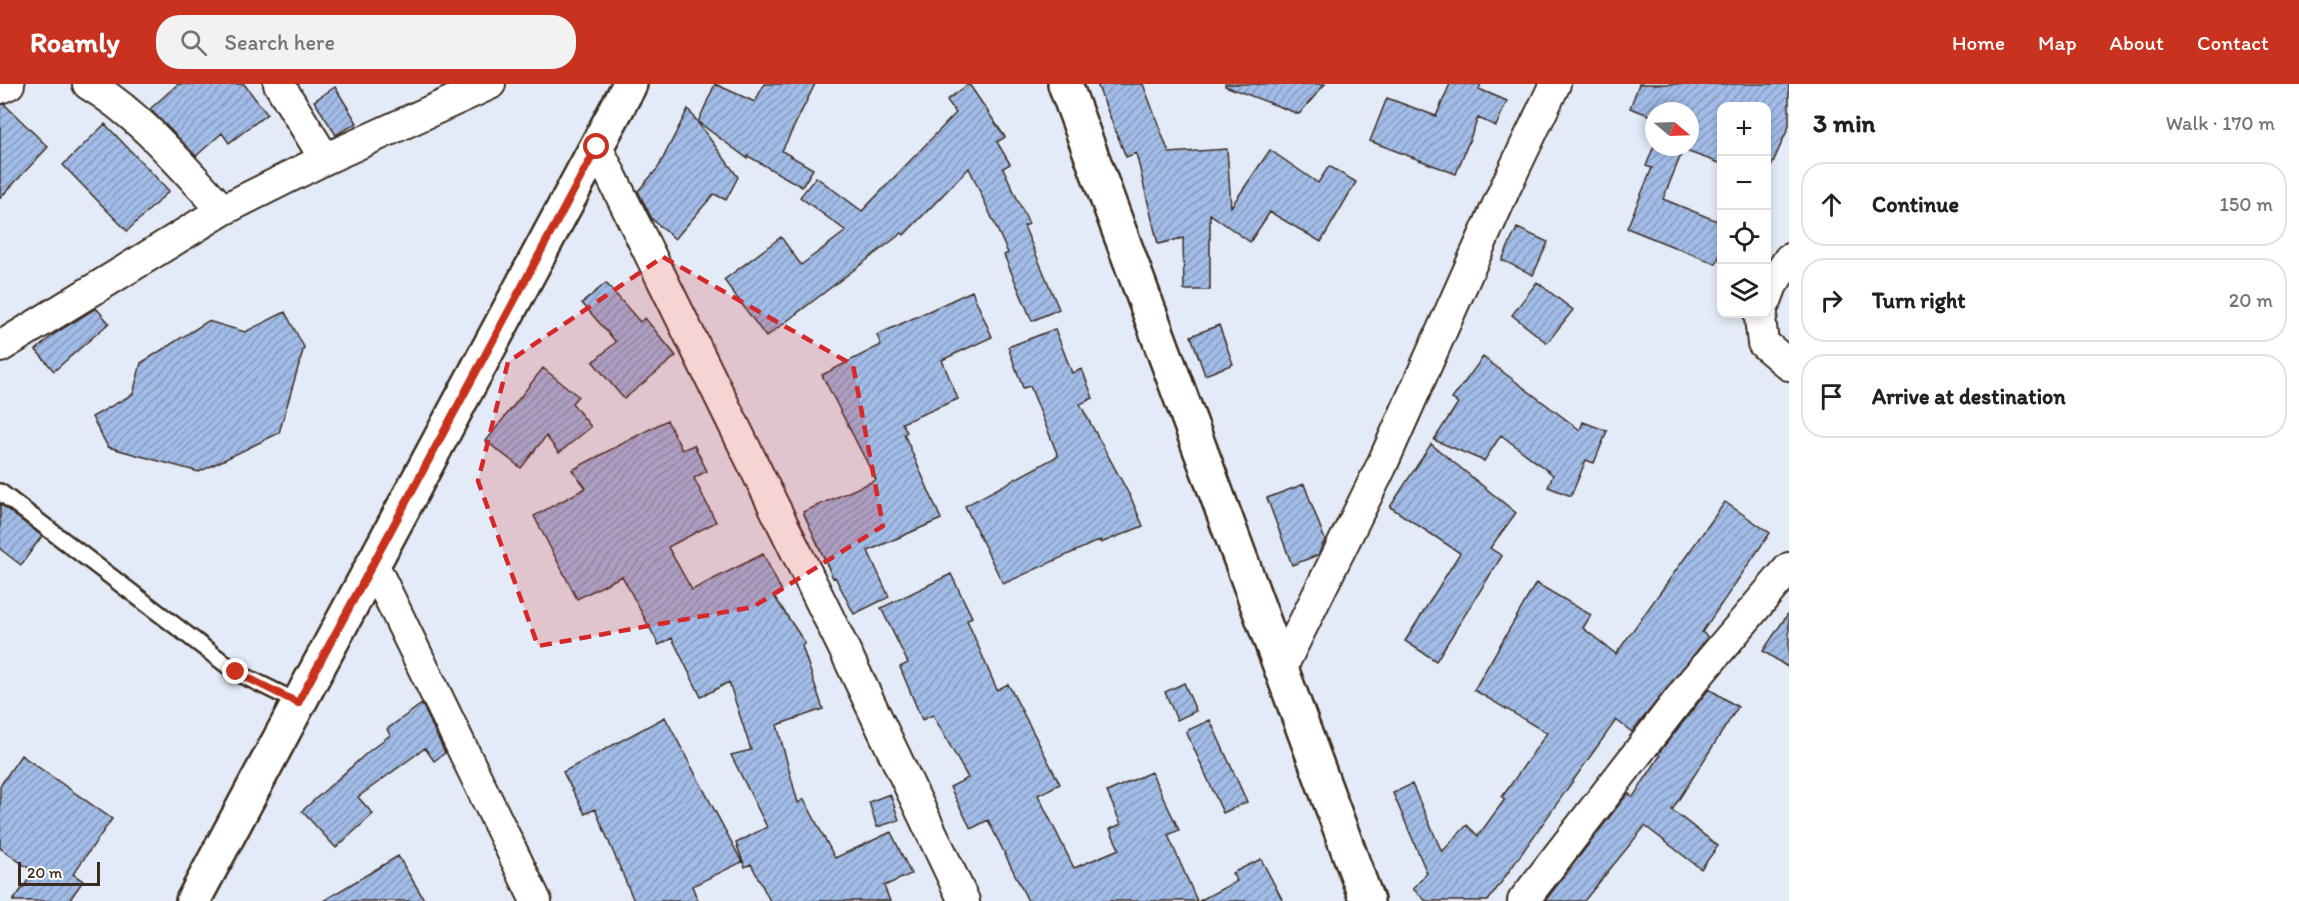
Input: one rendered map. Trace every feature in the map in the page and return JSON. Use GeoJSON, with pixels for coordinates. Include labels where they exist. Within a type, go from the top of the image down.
{"type":"FeatureCollection","features":[{"type":"Feature","properties":{"kind":"street"},"geometry":{"type":"LineString","coordinates":[[0,88],[9,84]]}},
{"type":"Feature","properties":{"kind":"street"},"geometry":{"type":"LineString","coordinates":[[88,84],[102,92],[139,123],[223,210]]}},
{"type":"Feature","properties":{"kind":"street"},"geometry":{"type":"LineString","coordinates":[[279,84],[325,159]]}},
{"type":"Feature","properties":{"kind":"street"},"geometry":{"type":"LineString","coordinates":[[0,347],[223,210],[325,159],[490,84]]}},
{"type":"Feature","properties":{"kind":"street"},"geometry":{"type":"LineString","coordinates":[[193,901],[630,84]]}},
{"type":"Feature","properties":{"kind":"street"},"geometry":{"type":"LineString","coordinates":[[1065,84],[1367,901]]}},
{"type":"Feature","properties":{"kind":"street"},"geometry":{"type":"LineString","coordinates":[[1281,669],[1382,467],[1507,184],[1555,84]]}},
{"type":"Feature","properties":{"kind":"street"},"geometry":{"type":"LineString","coordinates":[[597,147],[848,657],[964,901]]}},
{"type":"Feature","properties":{"kind":"street"},"geometry":{"type":"LineString","coordinates":[[1771,288],[1789,259]]}},
{"type":"Feature","properties":{"kind":"street"},"geometry":{"type":"LineString","coordinates":[[1760,318],[1763,343],[1789,365]]}},
{"type":"Feature","properties":{"kind":"street"},"geometry":{"type":"LineString","coordinates":[[373,564],[536,901]]}},
{"type":"Feature","properties":{"kind":"street"},"geometry":{"type":"LineString","coordinates":[[1523,901],[1694,680],[1789,568]]}},
{"type":"Feature","properties":{"kind":"lane"},"geometry":{"type":"LineString","coordinates":[[0,492],[236,672],[298,703]]}},
{"type":"Feature","properties":{"kind":"highlighted area"},"geometry":{"type":"Polygon","coordinates":[[[663,257],[853,365],[883,526],[753,607],[538,646],[478,481],[508,362],[663,257]]]}},
{"type":"Feature","properties":{"kind":"building"},"geometry":{"type":"Polygon","coordinates":[[[178,84],[244,84],[267,114],[229,143],[222,133],[196,156],[150,109],[178,84]]]}},
{"type":"Feature","properties":{"kind":"building"},"geometry":{"type":"Polygon","coordinates":[[[715,84],[755,102],[764,84],[815,84],[782,151],[813,169],[802,187],[748,156],[747,158],[698,122],[715,84]]]}},
{"type":"Feature","properties":{"kind":"building"},"geometry":{"type":"Polygon","coordinates":[[[969,84],[1005,137],[997,142],[1010,164],[1003,168],[1029,224],[1024,226],[1059,309],[1032,321],[1004,255],[1008,253],[969,168],[904,235],[902,233],[766,337],[724,280],[781,237],[801,265],[846,231],[800,197],[816,177],[862,211],[956,113],[947,100],[969,84]]]}},
{"type":"Feature","properties":{"kind":"building"},"geometry":{"type":"Polygon","coordinates":[[[1097,84],[1143,84],[1169,153],[1227,149],[1231,207],[1270,150],[1318,183],[1329,166],[1356,182],[1321,242],[1270,212],[1250,242],[1210,214],[1210,290],[1184,290],[1183,238],[1158,244],[1136,153],[1126,157],[1097,84]]]}},
{"type":"Feature","properties":{"kind":"building"},"geometry":{"type":"Polygon","coordinates":[[[1225,84],[1325,84],[1299,114],[1225,86],[1225,84]]]}},
{"type":"Feature","properties":{"kind":"building"},"geometry":{"type":"Polygon","coordinates":[[[1450,84],[1481,84],[1479,89],[1507,101],[1496,126],[1478,118],[1456,174],[1370,141],[1387,98],[1436,116],[1450,84]]]}},
{"type":"Feature","properties":{"kind":"building"},"geometry":{"type":"Polygon","coordinates":[[[1639,84],[1789,84],[1789,126],[1771,167],[1771,102],[1717,102],[1717,162],[1699,156],[1699,102],[1645,102],[1645,114],[1630,108],[1639,84]]]}},
{"type":"Feature","properties":{"kind":"building"},"geometry":{"type":"Polygon","coordinates":[[[335,87],[357,123],[336,135],[314,101],[335,87]]]}},
{"type":"Feature","properties":{"kind":"building"},"geometry":{"type":"Polygon","coordinates":[[[4,104],[48,147],[0,198],[0,105],[4,104]]]}},
{"type":"Feature","properties":{"kind":"building"},"geometry":{"type":"Polygon","coordinates":[[[688,109],[738,177],[726,200],[714,194],[675,239],[652,219],[638,191],[658,168],[688,109]]]}},
{"type":"Feature","properties":{"kind":"building"},"geometry":{"type":"Polygon","coordinates":[[[105,124],[169,191],[127,231],[63,165],[105,124]]]}},
{"type":"Feature","properties":{"kind":"building"},"geometry":{"type":"Polygon","coordinates":[[[1650,156],[1681,156],[1663,199],[1717,221],[1716,264],[1627,228],[1652,168],[1646,166],[1650,156]]]}},
{"type":"Feature","properties":{"kind":"building"},"geometry":{"type":"Polygon","coordinates":[[[1517,228],[1548,242],[1533,275],[1502,260],[1517,228]]]}},
{"type":"Feature","properties":{"kind":"building"},"geometry":{"type":"Polygon","coordinates":[[[1537,282],[1573,310],[1547,343],[1512,315],[1537,282]]]}},
{"type":"Feature","properties":{"kind":"building"},"geometry":{"type":"Polygon","coordinates":[[[606,283],[640,322],[645,318],[676,356],[624,399],[593,362],[616,342],[582,303],[606,283]]]}},
{"type":"Feature","properties":{"kind":"building"},"geometry":{"type":"Polygon","coordinates":[[[972,291],[992,337],[942,360],[958,399],[902,423],[907,432],[904,434],[941,519],[868,551],[889,597],[854,614],[835,577],[833,578],[803,512],[876,480],[822,375],[881,345],[877,335],[972,291]]]}},
{"type":"Feature","properties":{"kind":"building"},"geometry":{"type":"Polygon","coordinates":[[[96,308],[109,323],[54,371],[36,350],[54,334],[96,308]]]}},
{"type":"Feature","properties":{"kind":"building"},"geometry":{"type":"Polygon","coordinates":[[[285,312],[304,347],[279,433],[199,472],[108,447],[92,417],[133,394],[141,363],[208,321],[245,332],[285,312]]]}},
{"type":"Feature","properties":{"kind":"building"},"geometry":{"type":"Polygon","coordinates":[[[1219,325],[1233,364],[1205,375],[1191,336],[1219,325]]]}},
{"type":"Feature","properties":{"kind":"building"},"geometry":{"type":"Polygon","coordinates":[[[1055,329],[1072,373],[1082,369],[1093,398],[1080,404],[1131,498],[1143,526],[1101,543],[1100,540],[1003,584],[965,506],[1058,456],[1030,386],[1023,388],[1008,347],[1055,329]]]}},
{"type":"Feature","properties":{"kind":"building"},"geometry":{"type":"Polygon","coordinates":[[[1483,357],[1580,430],[1583,422],[1607,431],[1594,463],[1586,460],[1571,496],[1548,487],[1553,475],[1501,435],[1484,461],[1434,440],[1458,403],[1452,399],[1483,357]]]}},
{"type":"Feature","properties":{"kind":"building"},"geometry":{"type":"Polygon","coordinates":[[[543,368],[578,396],[572,403],[591,427],[559,453],[546,436],[521,468],[486,441],[543,368]]]}},
{"type":"Feature","properties":{"kind":"building"},"geometry":{"type":"Polygon","coordinates":[[[667,420],[682,450],[694,445],[707,471],[694,478],[716,522],[668,547],[692,590],[763,554],[782,592],[774,596],[805,643],[802,646],[823,709],[777,725],[798,803],[804,799],[835,858],[891,832],[911,874],[884,886],[890,901],[770,901],[751,864],[745,867],[736,843],[767,827],[731,755],[751,750],[729,682],[701,697],[672,638],[659,645],[622,576],[577,599],[534,516],[586,488],[572,470],[667,420]]]}},
{"type":"Feature","properties":{"kind":"building"},"geometry":{"type":"Polygon","coordinates":[[[1431,444],[1516,513],[1490,548],[1502,556],[1436,661],[1405,641],[1460,553],[1390,507],[1431,444]]]}},
{"type":"Feature","properties":{"kind":"building"},"geometry":{"type":"Polygon","coordinates":[[[1304,484],[1325,540],[1318,555],[1292,565],[1267,498],[1304,484]]]}},
{"type":"Feature","properties":{"kind":"building"},"geometry":{"type":"Polygon","coordinates":[[[1725,502],[1770,533],[1702,632],[1708,637],[1632,732],[1616,720],[1488,901],[1426,901],[1413,889],[1427,873],[1393,793],[1412,784],[1442,852],[1467,825],[1478,836],[1505,799],[1502,797],[1547,733],[1474,690],[1536,583],[1591,615],[1583,628],[1616,654],[1725,502]]]}},
{"type":"Feature","properties":{"kind":"building"},"geometry":{"type":"Polygon","coordinates":[[[0,504],[42,536],[21,565],[0,549],[0,504]]]}},
{"type":"Feature","properties":{"kind":"building"},"geometry":{"type":"Polygon","coordinates":[[[951,574],[972,617],[967,620],[997,690],[1008,684],[1060,784],[1038,795],[1074,868],[1119,849],[1110,829],[1121,824],[1107,792],[1151,772],[1179,830],[1168,835],[1197,901],[1028,901],[988,820],[971,829],[950,787],[968,778],[933,715],[922,720],[900,667],[908,663],[881,608],[951,574]]]}},
{"type":"Feature","properties":{"kind":"building"},"geometry":{"type":"Polygon","coordinates":[[[1789,612],[1789,668],[1763,651],[1789,612]]]}},
{"type":"Feature","properties":{"kind":"building"},"geometry":{"type":"Polygon","coordinates":[[[1184,683],[1196,711],[1177,720],[1165,692],[1184,683]]]}},
{"type":"Feature","properties":{"kind":"building"},"geometry":{"type":"Polygon","coordinates":[[[1709,689],[1738,707],[1672,810],[1718,846],[1701,869],[1645,826],[1584,901],[1545,901],[1628,793],[1633,797],[1660,756],[1658,754],[1709,689]]]}},
{"type":"Feature","properties":{"kind":"building"},"geometry":{"type":"Polygon","coordinates":[[[422,704],[445,753],[434,761],[425,748],[358,797],[373,814],[336,848],[302,811],[390,735],[387,729],[422,704]]]}},
{"type":"Feature","properties":{"kind":"building"},"geometry":{"type":"Polygon","coordinates":[[[665,717],[742,862],[692,886],[698,901],[634,901],[595,809],[585,814],[563,772],[665,717]]]}},
{"type":"Feature","properties":{"kind":"building"},"geometry":{"type":"Polygon","coordinates":[[[1210,720],[1247,802],[1223,813],[1186,731],[1210,720]]]}},
{"type":"Feature","properties":{"kind":"building"},"geometry":{"type":"Polygon","coordinates":[[[21,755],[112,819],[73,874],[83,881],[69,901],[13,901],[34,872],[0,848],[0,786],[21,755]]]}},
{"type":"Feature","properties":{"kind":"building"},"geometry":{"type":"Polygon","coordinates":[[[890,794],[899,820],[877,827],[869,802],[890,794]]]}},
{"type":"Feature","properties":{"kind":"building"},"geometry":{"type":"Polygon","coordinates":[[[398,856],[425,901],[323,901],[398,856]]]}},
{"type":"Feature","properties":{"kind":"building"},"geometry":{"type":"Polygon","coordinates":[[[1261,859],[1283,901],[1199,901],[1237,881],[1232,873],[1261,859]]]}},
{"type":"Feature","properties":{"kind":"route"},"geometry":{"type":"LineString","coordinates":[[236,672],[298,703],[597,147]]}}]}
